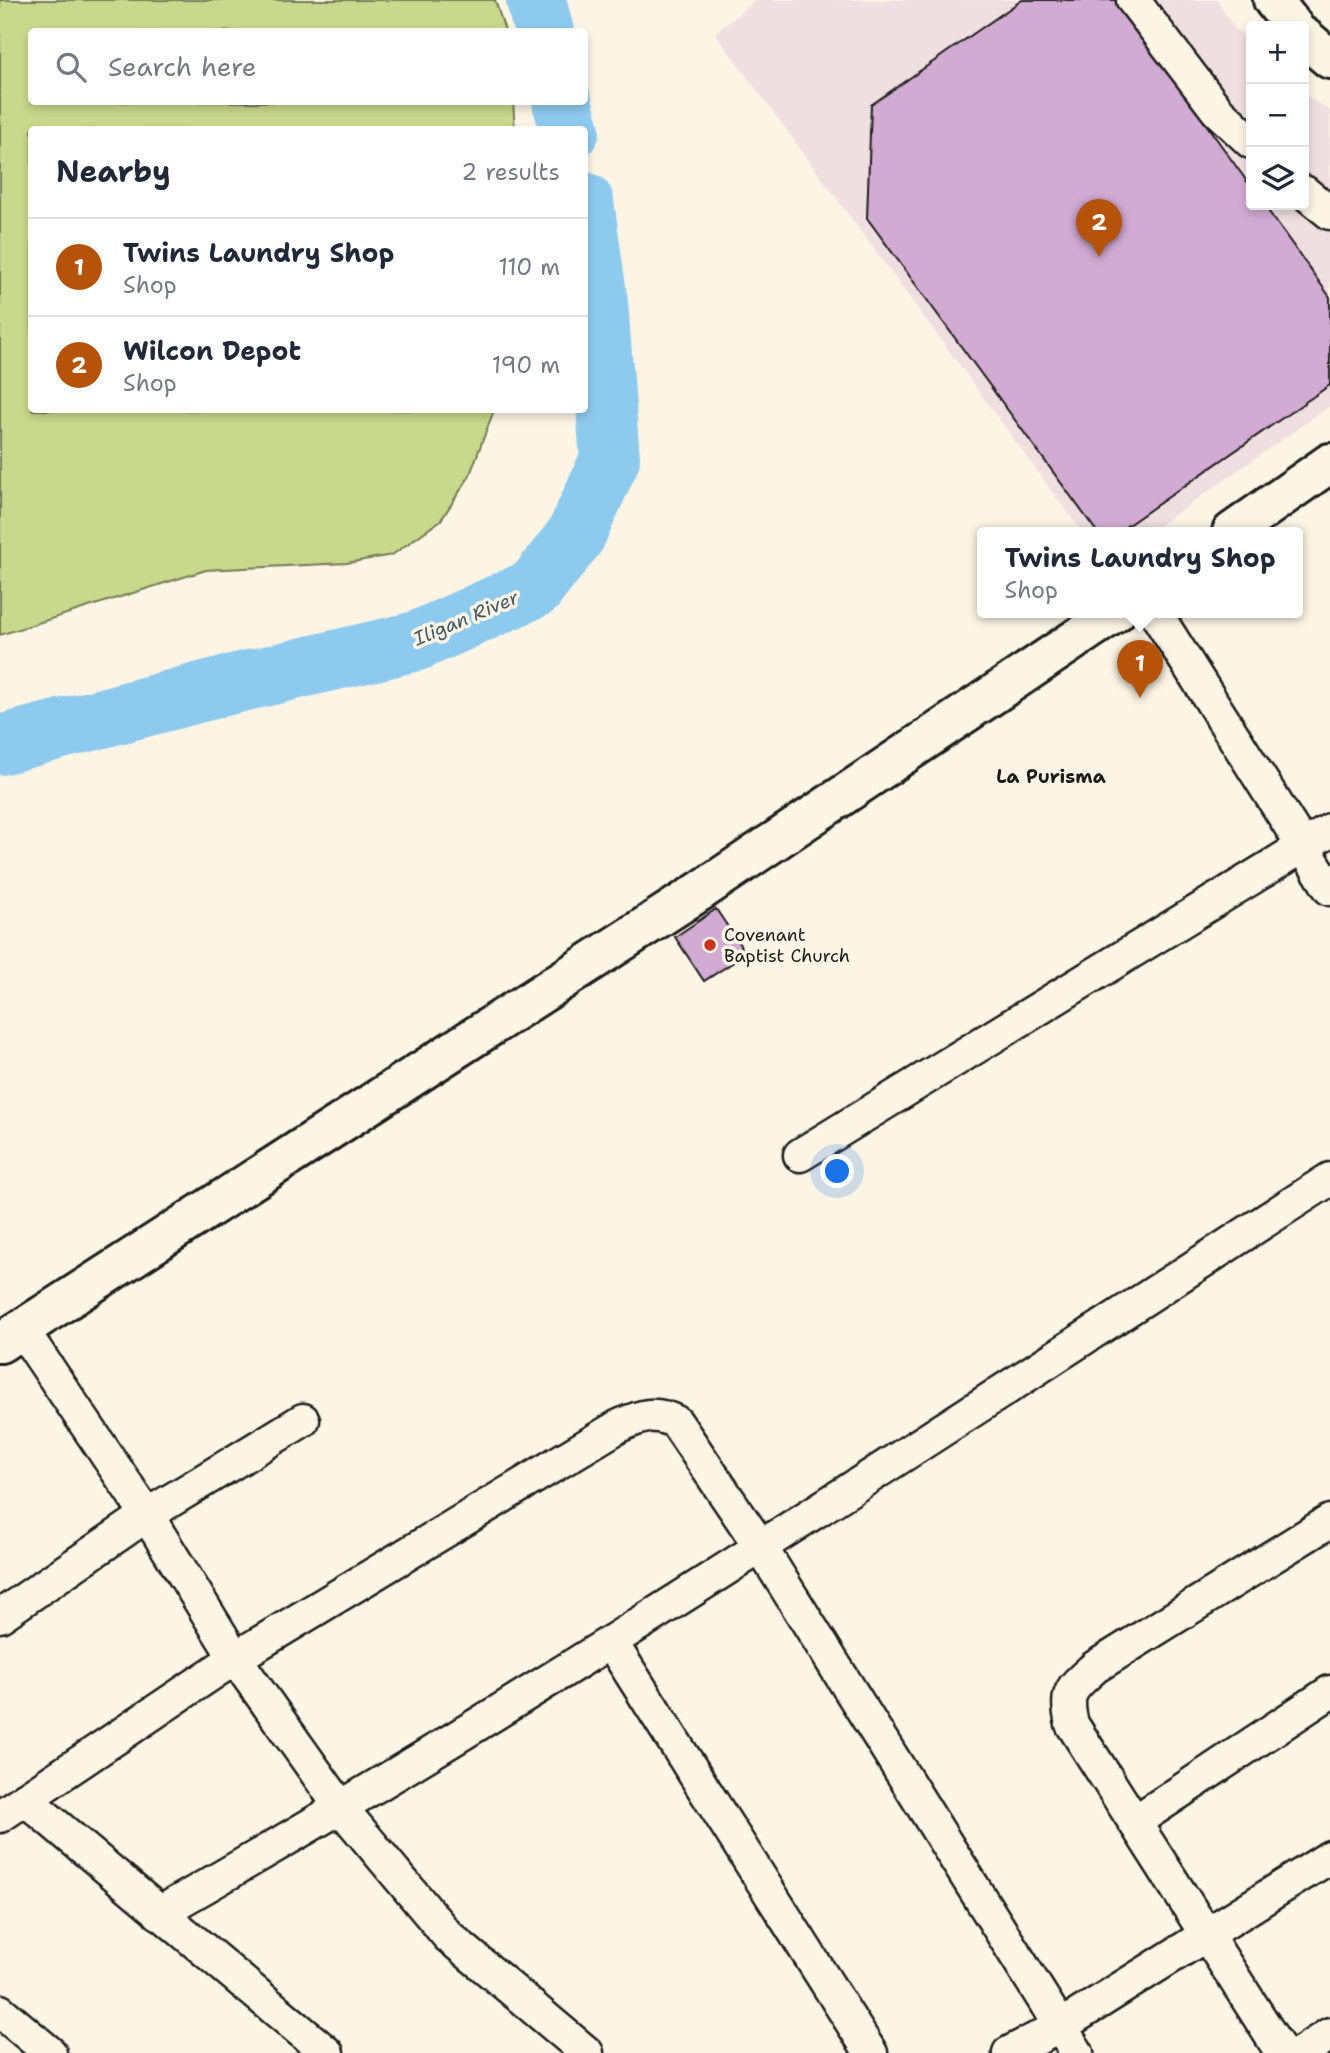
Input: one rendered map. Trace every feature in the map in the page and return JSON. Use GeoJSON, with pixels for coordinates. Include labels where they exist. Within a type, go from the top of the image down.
{"type":"FeatureCollection","features":[{"type":"Feature","properties":{"kind":"main road"},"geometry":{"type":"LineString","coordinates":[[1273,0],[1289,21]]}},
{"type":"Feature","properties":{"kind":"main road"},"geometry":{"type":"LineString","coordinates":[[1309,41],[1330,60]]}},
{"type":"Feature","properties":{"kind":"main road"},"geometry":{"type":"LineString","coordinates":[[1239,527],[1330,463]]}},
{"type":"Feature","properties":{"kind":"main road"},"geometry":{"type":"LineString","coordinates":[[10,1336],[702,890],[1107,618]]}},
{"type":"Feature","properties":{"kind":"street"},"geometry":{"type":"LineString","coordinates":[[1133,0],[1217,110],[1246,137]]}},
{"type":"Feature","properties":{"kind":"street"},"geometry":{"type":"LineString","coordinates":[[1309,196],[1330,213]]}},
{"type":"Feature","properties":{"kind":"street"},"geometry":{"type":"LineString","coordinates":[[1159,618],[1330,889]]}},
{"type":"Feature","properties":{"kind":"street"},"geometry":{"type":"LineString","coordinates":[[800,1155],[1330,830]]}},
{"type":"Feature","properties":{"kind":"street"},"geometry":{"type":"LineString","coordinates":[[159,1913],[342,1809],[611,1642],[1330,1179]]}},
{"type":"Feature","properties":{"kind":"street"},"geometry":{"type":"LineString","coordinates":[[10,1336],[147,1516],[235,1658],[342,1809],[448,1936],[587,2053]]}},
{"type":"Feature","properties":{"kind":"street"},"geometry":{"type":"LineString","coordinates":[[327,2053],[159,1913],[13,1807],[235,1658],[619,1426],[644,1415],[663,1415],[676,1422],[760,1546],[1077,2053]]}},
{"type":"Feature","properties":{"kind":"street"},"geometry":{"type":"LineString","coordinates":[[0,1616],[147,1516],[303,1420]]}},
{"type":"Feature","properties":{"kind":"street"},"geometry":{"type":"LineString","coordinates":[[1282,2053],[1072,1724],[1068,1705],[1070,1690],[1094,1667],[1330,1521]]}},
{"type":"Feature","properties":{"kind":"street"},"geometry":{"type":"LineString","coordinates":[[611,1642],[871,2053]]}},
{"type":"Feature","properties":{"kind":"street"},"geometry":{"type":"LineString","coordinates":[[1136,1821],[1330,1692]]}},
{"type":"Feature","properties":{"kind":"street"},"geometry":{"type":"LineString","coordinates":[[1009,2053],[1061,2026],[1330,1857]]}},
{"type":"Feature","properties":{"kind":"street"},"geometry":{"type":"LineString","coordinates":[[0,2011],[50,2053]]}},
{"type":"Feature","properties":{"kind":"street"},"geometry":{"type":"LineString","coordinates":[[1301,2053],[1330,2034]]}},
{"type":"Feature","properties":{"kind":"shaded area"},"geometry":{"type":"Polygon","coordinates":[[[756,0],[1217,0],[1233,26],[1246,39],[1246,210],[1309,210],[1309,97],[1330,111],[1330,406],[1157,527],[1078,527],[715,33],[756,0]]]}},
{"type":"Feature","properties":{"kind":"green space"},"geometry":{"type":"Polygon","coordinates":[[[0,0],[495,0],[504,28],[28,28],[28,105],[513,105],[515,126],[28,126],[28,413],[493,413],[469,477],[441,520],[392,555],[347,563],[206,570],[0,635],[0,0]]]}},
{"type":"Feature","properties":{"kind":"building"},"geometry":{"type":"Polygon","coordinates":[[[1022,0],[1117,0],[1246,180],[1246,210],[1268,210],[1330,297],[1330,385],[1125,527],[1093,527],[867,218],[871,105],[1022,0]]]}},
{"type":"Feature","properties":{"kind":"building","name":"Covenant Baptist Church"},"geometry":{"type":"Polygon","coordinates":[[[716,909],[746,954],[704,981],[675,937],[716,909]]]}},
{"type":"Feature","properties":{"kind":"waterway","name":"Iligan River"},"geometry":{"type":"LineString","coordinates":[[536,0],[543,28]]}},
{"type":"Feature","properties":{"kind":"waterway","name":"Iligan River"},"geometry":{"type":"LineString","coordinates":[[563,105],[569,126]]}},
{"type":"Feature","properties":{"kind":"waterway","name":"Iligan River"},"geometry":{"type":"LineString","coordinates":[[0,745],[224,686],[417,641],[535,588],[576,535],[610,459],[598,303],[588,231]]}},
{"type":"Feature","properties":{"kind":"place","name":"Wilcon Depot"},"geometry":{"type":"Point","coordinates":[1099,257]}},
{"type":"Feature","properties":{"kind":"place","name":"Twins Laundry Shop"},"geometry":{"type":"Point","coordinates":[1140,698]}},
{"type":"Feature","properties":{"kind":"place","name":"Covenant Baptist Church"},"geometry":{"type":"Point","coordinates":[710,945]}},
{"type":"Feature","properties":{"kind":"district","name":"La Purisma"},"geometry":{"type":"Point","coordinates":[1051,776]}}]}
